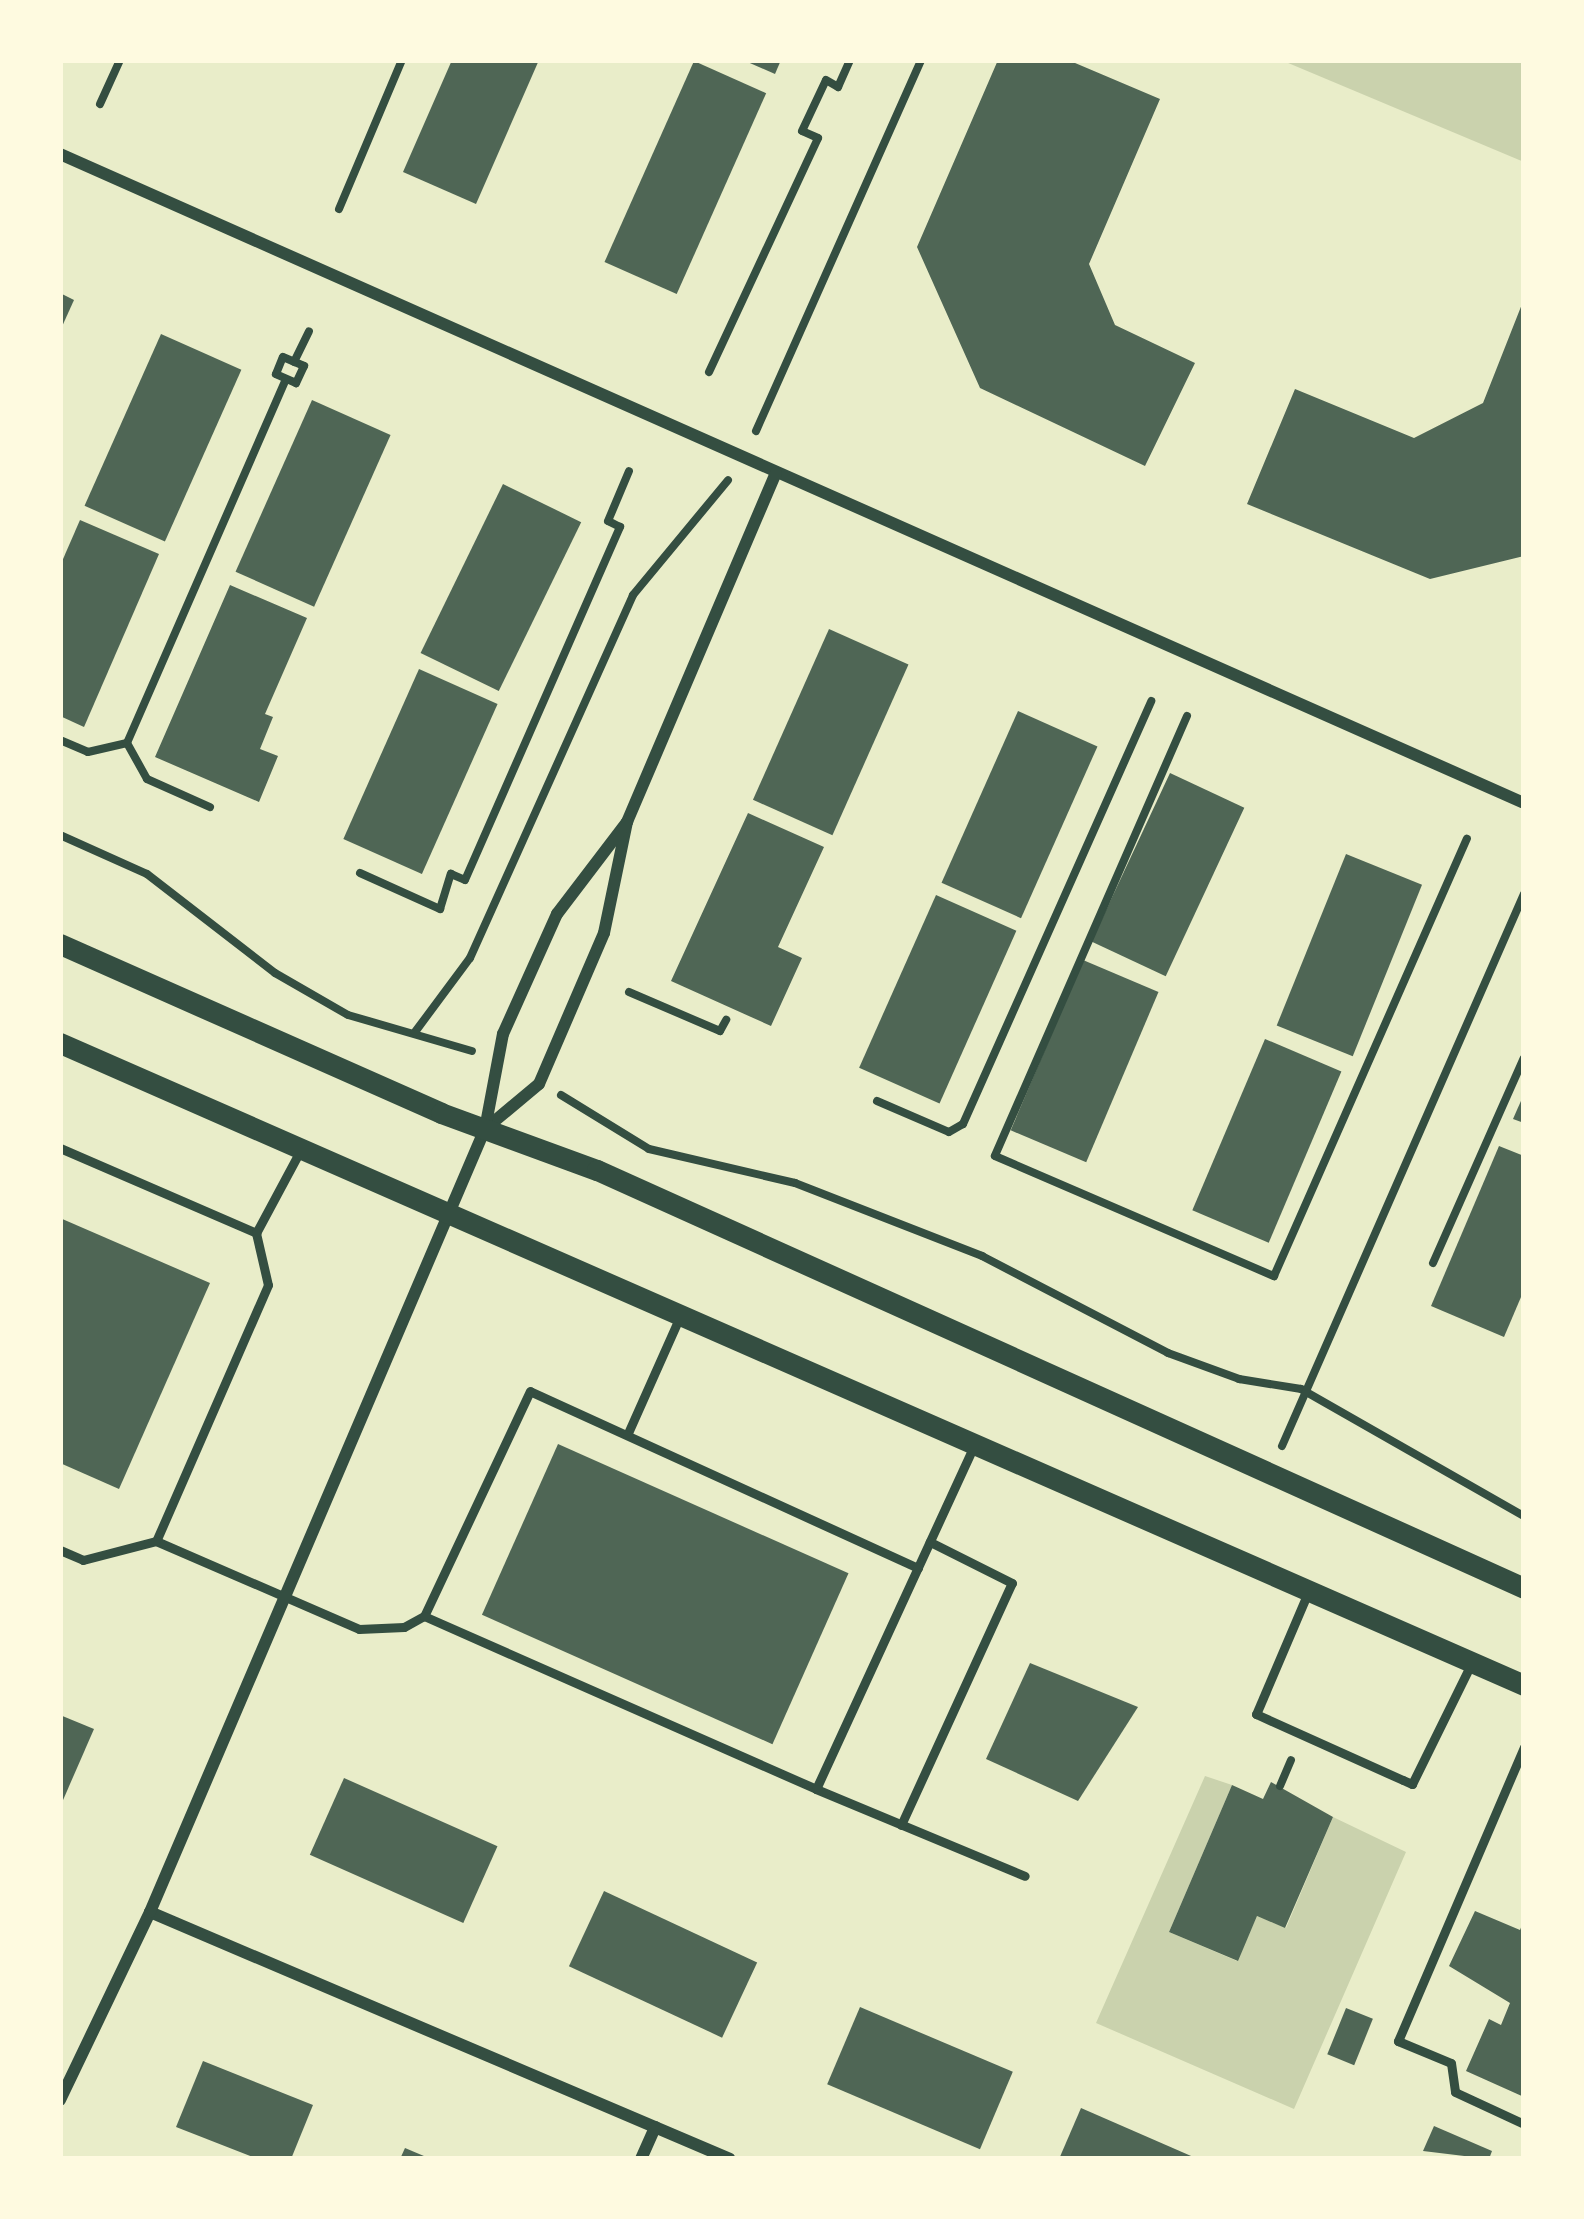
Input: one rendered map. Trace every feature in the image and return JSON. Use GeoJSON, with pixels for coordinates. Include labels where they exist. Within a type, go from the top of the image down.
{"type":"FeatureCollection","features":[{"type":"Feature","properties":{"kind":"street"},"geometry":{"type":"LineString","coordinates":[[60,154],[1524,803]]}},
{"type":"Feature","properties":{"kind":"street"},"geometry":{"type":"LineString","coordinates":[[485,1130],[539,1084],[604,933],[627,822],[776,473]]}},
{"type":"Feature","properties":{"kind":"street"},"geometry":{"type":"LineString","coordinates":[[60,2100],[150,1912],[485,1130],[503,1034],[556,914],[627,822]]}},
{"type":"Feature","properties":{"kind":"street"},"geometry":{"type":"LineString","coordinates":[[60,944],[485,1130],[597,1170],[1524,1588]]}},
{"type":"Feature","properties":{"kind":"street"},"geometry":{"type":"LineString","coordinates":[[60,1043],[1524,1684]]}},
{"type":"Feature","properties":{"kind":"street"},"geometry":{"type":"LineString","coordinates":[[150,1912],[730,2159]]}},
{"type":"Feature","properties":{"kind":"street"},"geometry":{"type":"LineString","coordinates":[[641,2159],[655,2127]]}},
{"type":"Feature","properties":{"kind":"lane"},"geometry":{"type":"LineString","coordinates":[[60,1148],[256,1233]]}},
{"type":"Feature","properties":{"kind":"lane"},"geometry":{"type":"LineString","coordinates":[[156,1540],[268,1285],[256,1233],[301,1149]]}},
{"type":"Feature","properties":{"kind":"lane"},"geometry":{"type":"LineString","coordinates":[[628,1432],[681,1315]]}},
{"type":"Feature","properties":{"kind":"lane"},"geometry":{"type":"LineString","coordinates":[[60,1550],[83,1560],[156,1540],[359,1630],[404,1627],[424,1616],[530,1391],[628,1432],[674,1463],[918,1568]]}},
{"type":"Feature","properties":{"kind":"lane"},"geometry":{"type":"LineString","coordinates":[[816,1789],[976,1444]]}},
{"type":"Feature","properties":{"kind":"lane"},"geometry":{"type":"LineString","coordinates":[[901,1825],[1012,1582],[930,1542]]}},
{"type":"Feature","properties":{"kind":"lane"},"geometry":{"type":"LineString","coordinates":[[1309,1590],[1256,1714],[1412,1784],[1472,1662]]}},
{"type":"Feature","properties":{"kind":"lane"},"geometry":{"type":"LineString","coordinates":[[424,1616],[1025,1876]]}},
{"type":"Feature","properties":{"kind":"lane"},"geometry":{"type":"LineString","coordinates":[[1524,1748],[1398,2041],[1451,2063],[1455,2092],[1524,2124]]}},
{"type":"Feature","properties":{"kind":"path"},"geometry":{"type":"LineString","coordinates":[[100,104],[120,60]]}},
{"type":"Feature","properties":{"kind":"path"},"geometry":{"type":"LineString","coordinates":[[338,209],[402,60]]}},
{"type":"Feature","properties":{"kind":"path"},"geometry":{"type":"LineString","coordinates":[[709,372],[818,138],[802,131],[826,80],[838,87],[850,60]]}},
{"type":"Feature","properties":{"kind":"path"},"geometry":{"type":"LineString","coordinates":[[754,434],[920,60]]}},
{"type":"Feature","properties":{"kind":"path"},"geometry":{"type":"LineString","coordinates":[[128,743],[286,379],[296,383],[304,366],[294,362],[309,331]]}},
{"type":"Feature","properties":{"kind":"path"},"geometry":{"type":"LineString","coordinates":[[360,873],[440,908],[451,874],[465,880],[620,527],[608,520],[629,471]]}},
{"type":"Feature","properties":{"kind":"path"},"geometry":{"type":"LineString","coordinates":[[415,1032],[470,958],[633,595],[710,506]]}},
{"type":"Feature","properties":{"kind":"path"},"geometry":{"type":"LineString","coordinates":[[877,1101],[949,1132],[963,1124],[1151,701]]}},
{"type":"Feature","properties":{"kind":"path"},"geometry":{"type":"LineString","coordinates":[[1186,716],[995,1156],[1274,1276],[1467,839]]}},
{"type":"Feature","properties":{"kind":"path"},"geometry":{"type":"LineString","coordinates":[[60,740],[88,752],[128,743]]}},
{"type":"Feature","properties":{"kind":"path"},"geometry":{"type":"LineString","coordinates":[[128,743],[147,779],[210,807]]}},
{"type":"Feature","properties":{"kind":"path"},"geometry":{"type":"LineString","coordinates":[[60,836],[160,882],[305,992],[371,1025],[415,1032],[468,1050]]}},
{"type":"Feature","properties":{"kind":"path"},"geometry":{"type":"LineString","coordinates":[[1283,1446],[1524,894]]}},
{"type":"Feature","properties":{"kind":"path"},"geometry":{"type":"LineString","coordinates":[[629,992],[720,1031],[726,1019]]}},
{"type":"Feature","properties":{"kind":"path"},"geometry":{"type":"LineString","coordinates":[[1433,1263],[1524,1058]]}},
{"type":"Feature","properties":{"kind":"path"},"geometry":{"type":"LineString","coordinates":[[559,1094],[649,1150],[795,1183],[982,1256],[1168,1353],[1239,1379],[1308,1392],[1524,1516]]}},
{"type":"Feature","properties":{"kind":"green space"},"geometry":{"type":"Polygon","coordinates":[[[1281,60],[1524,60],[1524,162],[1281,60]]]}},
{"type":"Feature","properties":{"kind":"green space"},"geometry":{"type":"Polygon","coordinates":[[[1205,1776],[1232,1785],[1169,1932],[1237,1961],[1257,1916],[1286,1928],[1333,1817],[1406,1852],[1294,2109],[1096,2023],[1205,1776]]]}},
{"type":"Feature","properties":{"kind":"building"},"geometry":{"type":"Polygon","coordinates":[[[452,60],[539,60],[476,204],[403,172],[452,60]]]}},
{"type":"Feature","properties":{"kind":"building"},"geometry":{"type":"Polygon","coordinates":[[[743,60],[781,60],[775,74],[743,60]]]}},
{"type":"Feature","properties":{"kind":"building"},"geometry":{"type":"Polygon","coordinates":[[[998,60],[1068,60],[1160,99],[1089,264],[1115,325],[1195,363],[1145,466],[980,388],[917,247],[998,60]]]}},
{"type":"Feature","properties":{"kind":"building"},"geometry":{"type":"Polygon","coordinates":[[[694,61],[766,93],[677,294],[605,262],[694,61]]]}},
{"type":"Feature","properties":{"kind":"building"},"geometry":{"type":"Polygon","coordinates":[[[60,293],[74,300],[60,331],[60,293]]]}},
{"type":"Feature","properties":{"kind":"building"},"geometry":{"type":"Polygon","coordinates":[[[1524,299],[1524,556],[1430,579],[1247,504],[1295,389],[1414,438],[1483,403],[1524,299]]]}},
{"type":"Feature","properties":{"kind":"building"},"geometry":{"type":"Polygon","coordinates":[[[161,334],[241,370],[165,542],[85,506],[161,334]]]}},
{"type":"Feature","properties":{"kind":"building"},"geometry":{"type":"Polygon","coordinates":[[[312,400],[391,435],[314,607],[236,572],[312,400]]]}},
{"type":"Feature","properties":{"kind":"building"},"geometry":{"type":"Polygon","coordinates":[[[503,484],[581,522],[499,691],[421,653],[503,484]]]}},
{"type":"Feature","properties":{"kind":"building"},"geometry":{"type":"Polygon","coordinates":[[[80,520],[159,554],[84,727],[60,716],[60,566],[80,520]]]}},
{"type":"Feature","properties":{"kind":"building"},"geometry":{"type":"Polygon","coordinates":[[[230,585],[307,618],[265,714],[273,717],[260,749],[278,756],[259,802],[155,757],[230,585]]]}},
{"type":"Feature","properties":{"kind":"building"},"geometry":{"type":"Polygon","coordinates":[[[829,629],[908,664],[832,835],[753,800],[829,629]]]}},
{"type":"Feature","properties":{"kind":"building"},"geometry":{"type":"Polygon","coordinates":[[[419,669],[498,704],[422,874],[343,839],[419,669]]]}},
{"type":"Feature","properties":{"kind":"building"},"geometry":{"type":"Polygon","coordinates":[[[1018,711],[1097,746],[1021,918],[942,883],[1018,711]]]}},
{"type":"Feature","properties":{"kind":"building"},"geometry":{"type":"Polygon","coordinates":[[[1170,773],[1244,808],[1166,976],[1091,942],[1170,773]]]}},
{"type":"Feature","properties":{"kind":"building"},"geometry":{"type":"Polygon","coordinates":[[[748,813],[824,847],[778,947],[802,958],[771,1026],[671,981],[748,813]]]}},
{"type":"Feature","properties":{"kind":"building"},"geometry":{"type":"Polygon","coordinates":[[[1346,854],[1422,885],[1353,1056],[1277,1026],[1346,854]]]}},
{"type":"Feature","properties":{"kind":"building"},"geometry":{"type":"Polygon","coordinates":[[[936,895],[1016,931],[940,1103],[859,1068],[936,895]]]}},
{"type":"Feature","properties":{"kind":"building"},"geometry":{"type":"Polygon","coordinates":[[[1083,960],[1158,992],[1086,1162],[1011,1130],[1083,960]]]}},
{"type":"Feature","properties":{"kind":"building"},"geometry":{"type":"Polygon","coordinates":[[[1265,1039],[1341,1071],[1269,1243],[1192,1210],[1265,1039]]]}},
{"type":"Feature","properties":{"kind":"building"},"geometry":{"type":"Polygon","coordinates":[[[1524,1094],[1524,1123],[1513,1119],[1524,1094]]]}},
{"type":"Feature","properties":{"kind":"building"},"geometry":{"type":"Polygon","coordinates":[[[1499,1146],[1524,1156],[1524,1290],[1504,1337],[1431,1306],[1499,1146]]]}},
{"type":"Feature","properties":{"kind":"building"},"geometry":{"type":"Polygon","coordinates":[[[60,1218],[210,1283],[119,1489],[60,1463],[60,1218]]]}},
{"type":"Feature","properties":{"kind":"building"},"geometry":{"type":"Polygon","coordinates":[[[558,1444],[849,1573],[772,1744],[482,1615],[558,1444]]]}},
{"type":"Feature","properties":{"kind":"building"},"geometry":{"type":"Polygon","coordinates":[[[1030,1663],[1138,1707],[1078,1801],[986,1759],[1030,1663]]]}},
{"type":"Feature","properties":{"kind":"building"},"geometry":{"type":"Polygon","coordinates":[[[60,1715],[94,1729],[60,1807],[60,1715]]]}},
{"type":"Feature","properties":{"kind":"building"},"geometry":{"type":"Polygon","coordinates":[[[344,1778],[497,1846],[463,1923],[310,1855],[344,1778]]]}},
{"type":"Feature","properties":{"kind":"building"},"geometry":{"type":"Polygon","coordinates":[[[1271,1782],[1333,1817],[1285,1928],[1257,1916],[1238,1961],[1169,1932],[1232,1785],[1263,1799],[1271,1782]]]}},
{"type":"Feature","properties":{"kind":"building"},"geometry":{"type":"Polygon","coordinates":[[[604,1891],[757,1962],[722,2038],[569,1966],[604,1891]]]}},
{"type":"Feature","properties":{"kind":"building"},"geometry":{"type":"Polygon","coordinates":[[[1475,1911],[1520,1930],[1524,1920],[1524,2097],[1466,2071],[1489,2019],[1501,2025],[1510,2003],[1449,1966],[1475,1911]]]}},
{"type":"Feature","properties":{"kind":"building"},"geometry":{"type":"Polygon","coordinates":[[[860,2007],[1013,2072],[980,2149],[827,2084],[860,2007]]]}},
{"type":"Feature","properties":{"kind":"building"},"geometry":{"type":"Polygon","coordinates":[[[1346,2008],[1373,2019],[1354,2065],[1327,2054],[1346,2008]]]}},
{"type":"Feature","properties":{"kind":"building"},"geometry":{"type":"Polygon","coordinates":[[[203,2061],[313,2105],[291,2159],[258,2159],[176,2127],[203,2061]]]}},
{"type":"Feature","properties":{"kind":"building"},"geometry":{"type":"Polygon","coordinates":[[[1081,2108],[1198,2159],[1059,2159],[1081,2108]]]}},
{"type":"Feature","properties":{"kind":"building"},"geometry":{"type":"Polygon","coordinates":[[[1434,2126],[1492,2151],[1489,2159],[1423,2151],[1434,2126]]]}},
{"type":"Feature","properties":{"kind":"building"},"geometry":{"type":"Polygon","coordinates":[[[405,2148],[431,2159],[400,2159],[405,2148]]]}}]}
